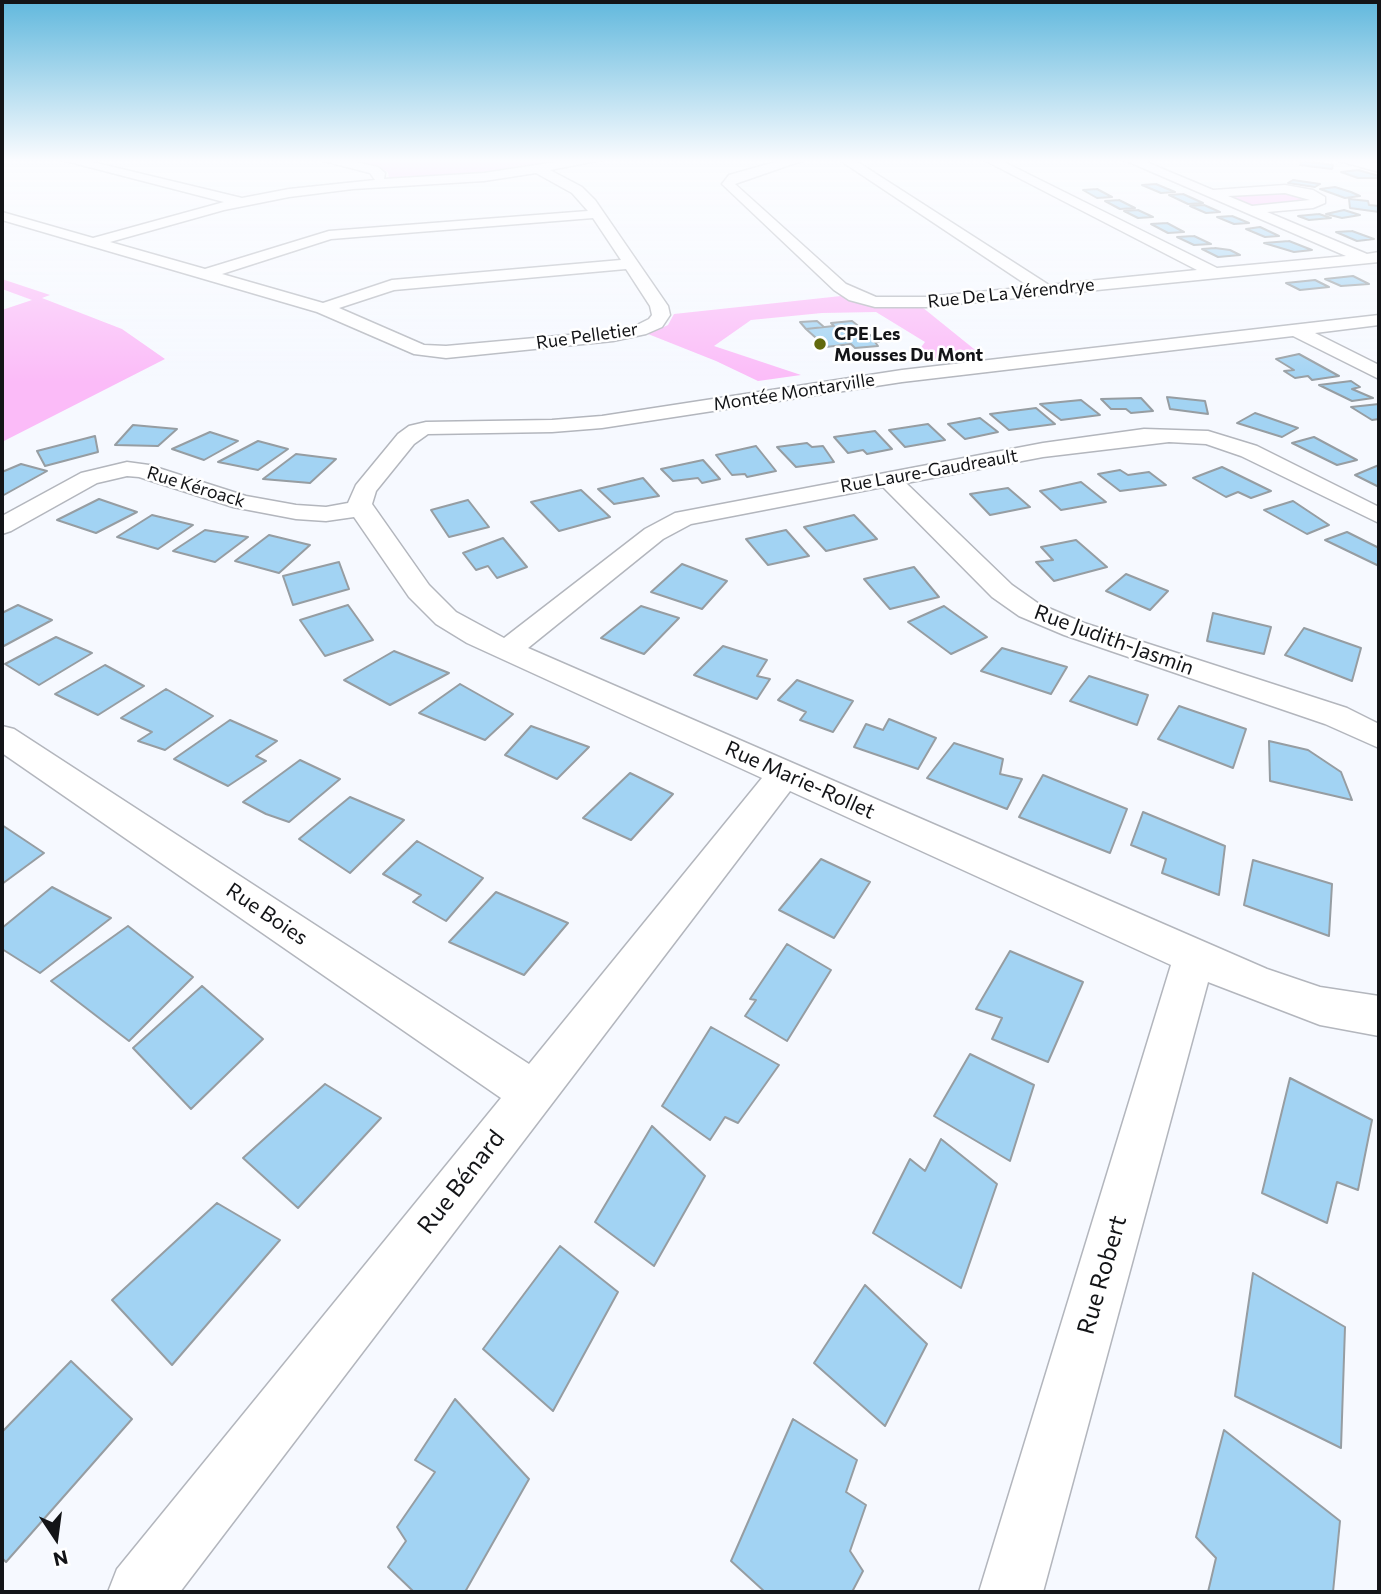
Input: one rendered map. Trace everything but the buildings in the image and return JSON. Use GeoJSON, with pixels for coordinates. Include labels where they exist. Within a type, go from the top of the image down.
{"type":"FeatureCollection","features":[{"type":"Feature","properties":{"kind":"street"},"geometry":{"type":"LineString","coordinates":[[64,233],[323,308],[392,285],[630,264]]}},
{"type":"Feature","properties":{"kind":"street"},"geometry":{"type":"LineString","coordinates":[[94,242],[126,233]]}},
{"type":"Feature","properties":{"kind":"street"},"geometry":{"type":"LineString","coordinates":[[206,274],[308,240],[345,233]]}},
{"type":"Feature","properties":{"kind":"street","name":"Rue Pelletier"},"geometry":{"type":"LineString","coordinates":[[323,308],[421,350],[446,352],[613,336],[645,329],[661,318],[659,306],[610,233]]}},
{"type":"Feature","properties":{"kind":"street","name":"Rue De La Vérendrye"},"geometry":{"type":"LineString","coordinates":[[782,233],[840,287],[863,299],[893,303],[1372,257]]}},
{"type":"Feature","properties":{"kind":"street"},"geometry":{"type":"LineString","coordinates":[[959,233],[1046,290]]}},
{"type":"Feature","properties":{"kind":"street"},"geometry":{"type":"LineString","coordinates":[[1135,233],[1214,273]]}},
{"type":"Feature","properties":{"kind":"street"},"geometry":{"type":"LineString","coordinates":[[1311,233],[1372,257]]}},
{"type":"Feature","properties":{"kind":"street","name":"Montée Montarville"},"geometry":{"type":"LineString","coordinates":[[361,509],[360,500],[364,491],[406,439],[417,431],[442,427],[552,426],[602,422],[902,376],[1379,320]]}},
{"type":"Feature","properties":{"kind":"street"},"geometry":{"type":"LineString","coordinates":[[1296,330],[1379,373]]}},
{"type":"Feature","properties":{"kind":"street","name":"Rue Laure-Gaudreault"},"geometry":{"type":"LineString","coordinates":[[508,650],[672,522],[712,510],[1128,438],[1189,436],[1215,439],[1241,447],[1379,516]]}},
{"type":"Feature","properties":{"kind":"street","name":"Rue Kéroack"},"geometry":{"type":"LineString","coordinates":[[2,526],[82,481],[127,469],[141,470],[242,502],[296,512],[326,514],[361,509]]}},
{"type":"Feature","properties":{"kind":"street","name":"Rue Judith-Jasmin"},"geometry":{"type":"LineString","coordinates":[[887,478],[1002,591],[1028,610],[1074,629],[1336,716],[1379,737]]}},
{"type":"Feature","properties":{"kind":"street","name":"Rue Marie-Rollet"},"geometry":{"type":"LineString","coordinates":[[361,509],[419,591],[436,610],[465,631],[1194,958],[1296,999],[1379,1016]]}},
{"type":"Feature","properties":{"kind":"street","name":"Rue Boies"},"geometry":{"type":"LineString","coordinates":[[2,737],[531,1092]]}},
{"type":"Feature","properties":{"kind":"street","name":"Rue Bénard"},"geometry":{"type":"LineString","coordinates":[[140,1592],[531,1092],[785,773]]}},
{"type":"Feature","properties":{"kind":"street","name":"Rue Robert"},"geometry":{"type":"LineString","coordinates":[[1011,1592],[1194,958]]}},
{"type":"Feature","properties":{"kind":"shaded area"},"geometry":{"type":"Polygon","coordinates":[[[2,279],[50,295],[42,298],[122,329],[165,359],[2,442],[2,310],[32,300],[2,289],[2,279]]]}},
{"type":"Feature","properties":{"kind":"shaded area"},"geometry":{"type":"Polygon","coordinates":[[[841,296],[882,307],[922,307],[979,353],[910,362],[925,342],[876,312],[822,313],[751,320],[714,346],[801,375],[758,381],[648,334],[668,325],[674,314],[841,296]]]}},
{"type":"Feature","properties":{"kind":"place","name":"CPE Les Mousses Du Mont"},"geometry":{"type":"Point","coordinates":[820,344]}}]}
